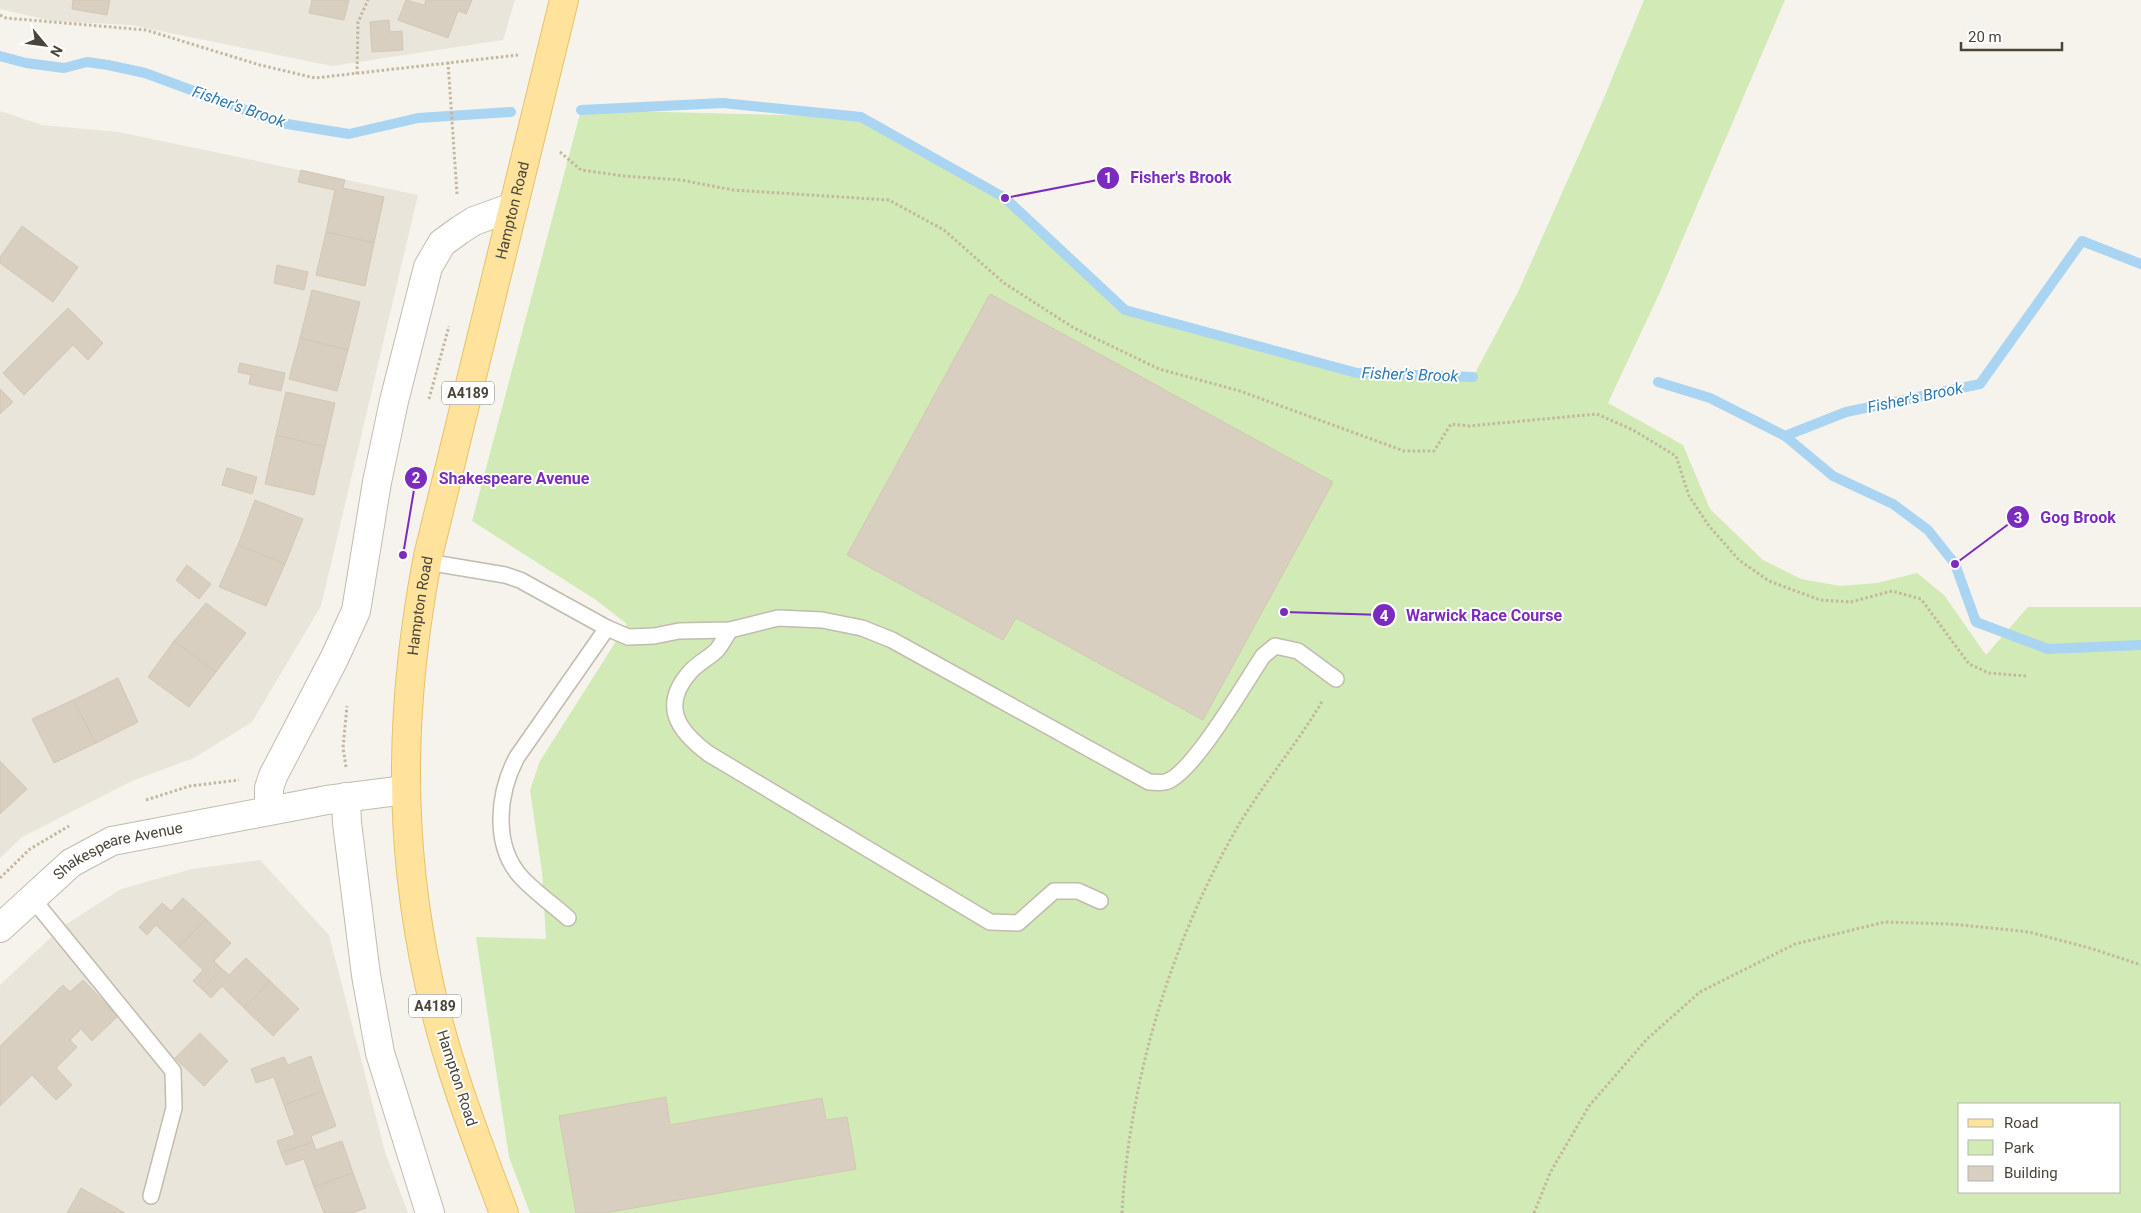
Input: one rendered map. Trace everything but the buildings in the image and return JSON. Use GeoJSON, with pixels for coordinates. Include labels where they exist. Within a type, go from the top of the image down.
{"type":"FeatureCollection","features":[{"type":"Feature","properties":{"kind":"main road","name":"Hampton Road"},"geometry":{"type":"LineString","coordinates":[[504,1213],[462,1100],[429,985],[409,874],[405,790],[408,694],[417,611],[427,562],[564,0]]}},
{"type":"Feature","properties":{"kind":"street"},"geometry":{"type":"LineString","coordinates":[[269,810],[269,788],[273,776],[356,611],[377,482],[394,401],[428,267],[442,243],[460,230],[474,221],[513,207]]}},
{"type":"Feature","properties":{"kind":"street"},"geometry":{"type":"LineString","coordinates":[[347,786],[347,823],[372,1015],[392,1094],[430,1213]]}},
{"type":"Feature","properties":{"kind":"street","name":"Shakespeare Avenue"},"geometry":{"type":"LineString","coordinates":[[0,928],[70,863],[112,842],[269,810],[347,786],[405,790]]}},
{"type":"Feature","properties":{"kind":"lane"},"geometry":{"type":"LineString","coordinates":[[427,562],[505,575],[520,580],[607,628],[628,637],[654,636],[679,631],[730,630],[778,618],[822,620],[862,628],[892,640],[1149,782],[1166,782],[1181,772],[1196,756],[1263,656],[1275,646],[1298,651],[1336,679]]}},
{"type":"Feature","properties":{"kind":"lane"},"geometry":{"type":"LineString","coordinates":[[568,918],[521,877],[512,866],[502,837],[501,802],[509,772],[517,757],[607,628]]}},
{"type":"Feature","properties":{"kind":"lane"},"geometry":{"type":"LineString","coordinates":[[730,630],[719,648],[691,671],[680,686],[674,704],[677,723],[693,742],[709,754],[990,922],[1018,923],[1054,891],[1078,891],[1100,901]]}},
{"type":"Feature","properties":{"kind":"lane"},"geometry":{"type":"LineString","coordinates":[[32,898],[173,1071],[174,1108],[151,1196]]}},
{"type":"Feature","properties":{"kind":"path"},"geometry":{"type":"LineString","coordinates":[[357,74],[358,22],[368,0]]}},
{"type":"Feature","properties":{"kind":"path"},"geometry":{"type":"LineString","coordinates":[[0,15],[6,18],[70,25],[146,30],[260,65],[315,78],[551,52]]}},
{"type":"Feature","properties":{"kind":"path"},"geometry":{"type":"LineString","coordinates":[[448,62],[457,198]]}},
{"type":"Feature","properties":{"kind":"path"},"geometry":{"type":"LineString","coordinates":[[532,129],[581,170],[624,176],[681,180],[733,190],[889,200],[944,230],[1004,283],[1074,328],[1160,369],[1240,390],[1404,451],[1434,451],[1451,424],[1469,426],[1597,414],[1633,430],[1676,456],[1689,496],[1708,526],[1739,560],[1769,581],[1820,600],[1851,602],[1892,591],[1921,600],[1969,664],[1989,673],[2026,676]]}},
{"type":"Feature","properties":{"kind":"path"},"geometry":{"type":"LineString","coordinates":[[1122,1213],[1125,1170],[1142,1067],[1178,956],[1202,897],[1229,842],[1252,804],[1311,721],[1336,679]]}},
{"type":"Feature","properties":{"kind":"path"},"geometry":{"type":"LineString","coordinates":[[347,786],[343,748],[348,702]]}},
{"type":"Feature","properties":{"kind":"path"},"geometry":{"type":"LineString","coordinates":[[1534,1213],[1550,1173],[1589,1106],[1647,1039],[1700,992],[1795,944],[1885,922],[1951,924],[2029,932],[2093,949],[2141,965]]}},
{"type":"Feature","properties":{"kind":"shaded area"},"geometry":{"type":"Polygon","coordinates":[[[0,0],[515,0],[503,40],[332,66],[131,25],[52,21],[0,9],[0,0]]]}},
{"type":"Feature","properties":{"kind":"shaded area"},"geometry":{"type":"Polygon","coordinates":[[[0,111],[42,125],[119,132],[418,195],[321,606],[252,722],[194,758],[132,781],[22,837],[0,858],[0,111]]]}},
{"type":"Feature","properties":{"kind":"shaded area"},"geometry":{"type":"Polygon","coordinates":[[[260,860],[329,935],[385,1152],[408,1213],[0,1213],[0,985],[62,927],[121,889],[192,869],[260,860]]]}},
{"type":"Feature","properties":{"kind":"green space"},"geometry":{"type":"Polygon","coordinates":[[[1644,0],[1785,0],[1660,292],[1608,403],[1683,445],[1710,509],[1763,560],[1801,579],[1840,586],[1877,583],[1917,573],[1944,595],[1986,655],[2028,607],[2141,607],[2141,1213],[530,1213],[509,1157],[476,937],[546,939],[542,872],[530,790],[540,761],[627,624],[596,600],[472,521],[581,110],[861,117],[1005,198],[1125,310],[1357,373],[1473,377],[1518,292],[1604,98],[1644,0]]]}},
{"type":"Feature","properties":{"kind":"waterway","name":"Fisher's Brook"},"geometry":{"type":"LineString","coordinates":[[0,56],[26,63],[64,68],[87,62],[145,73],[281,123],[349,134],[418,118],[511,112]]}},
{"type":"Feature","properties":{"kind":"waterway","name":"Fisher's Brook"},"geometry":{"type":"LineString","coordinates":[[581,110],[723,103],[861,117],[1005,198],[1125,310],[1357,373],[1473,377]]}},
{"type":"Feature","properties":{"kind":"waterway","name":"Fisher's Brook"},"geometry":{"type":"LineString","coordinates":[[1658,382],[1710,398],[1785,436],[1846,412],[1980,384],[2082,241],[2141,264]]}},
{"type":"Feature","properties":{"kind":"waterway"},"geometry":{"type":"LineString","coordinates":[[1785,436],[1833,476],[1893,504],[1928,530],[1955,564],[1976,622],[2048,649],[2141,645]]}},
{"type":"Feature","properties":{"kind":"place","name":"Fisher's Brook"},"geometry":{"type":"Point","coordinates":[1005,198]}},
{"type":"Feature","properties":{"kind":"place","name":"Shakespeare Avenue"},"geometry":{"type":"Point","coordinates":[403,555]}},
{"type":"Feature","properties":{"kind":"place","name":"Gog Brook"},"geometry":{"type":"Point","coordinates":[1955,564]}},
{"type":"Feature","properties":{"kind":"place","name":"Warwick Race Course"},"geometry":{"type":"Point","coordinates":[1284,612]}}]}
